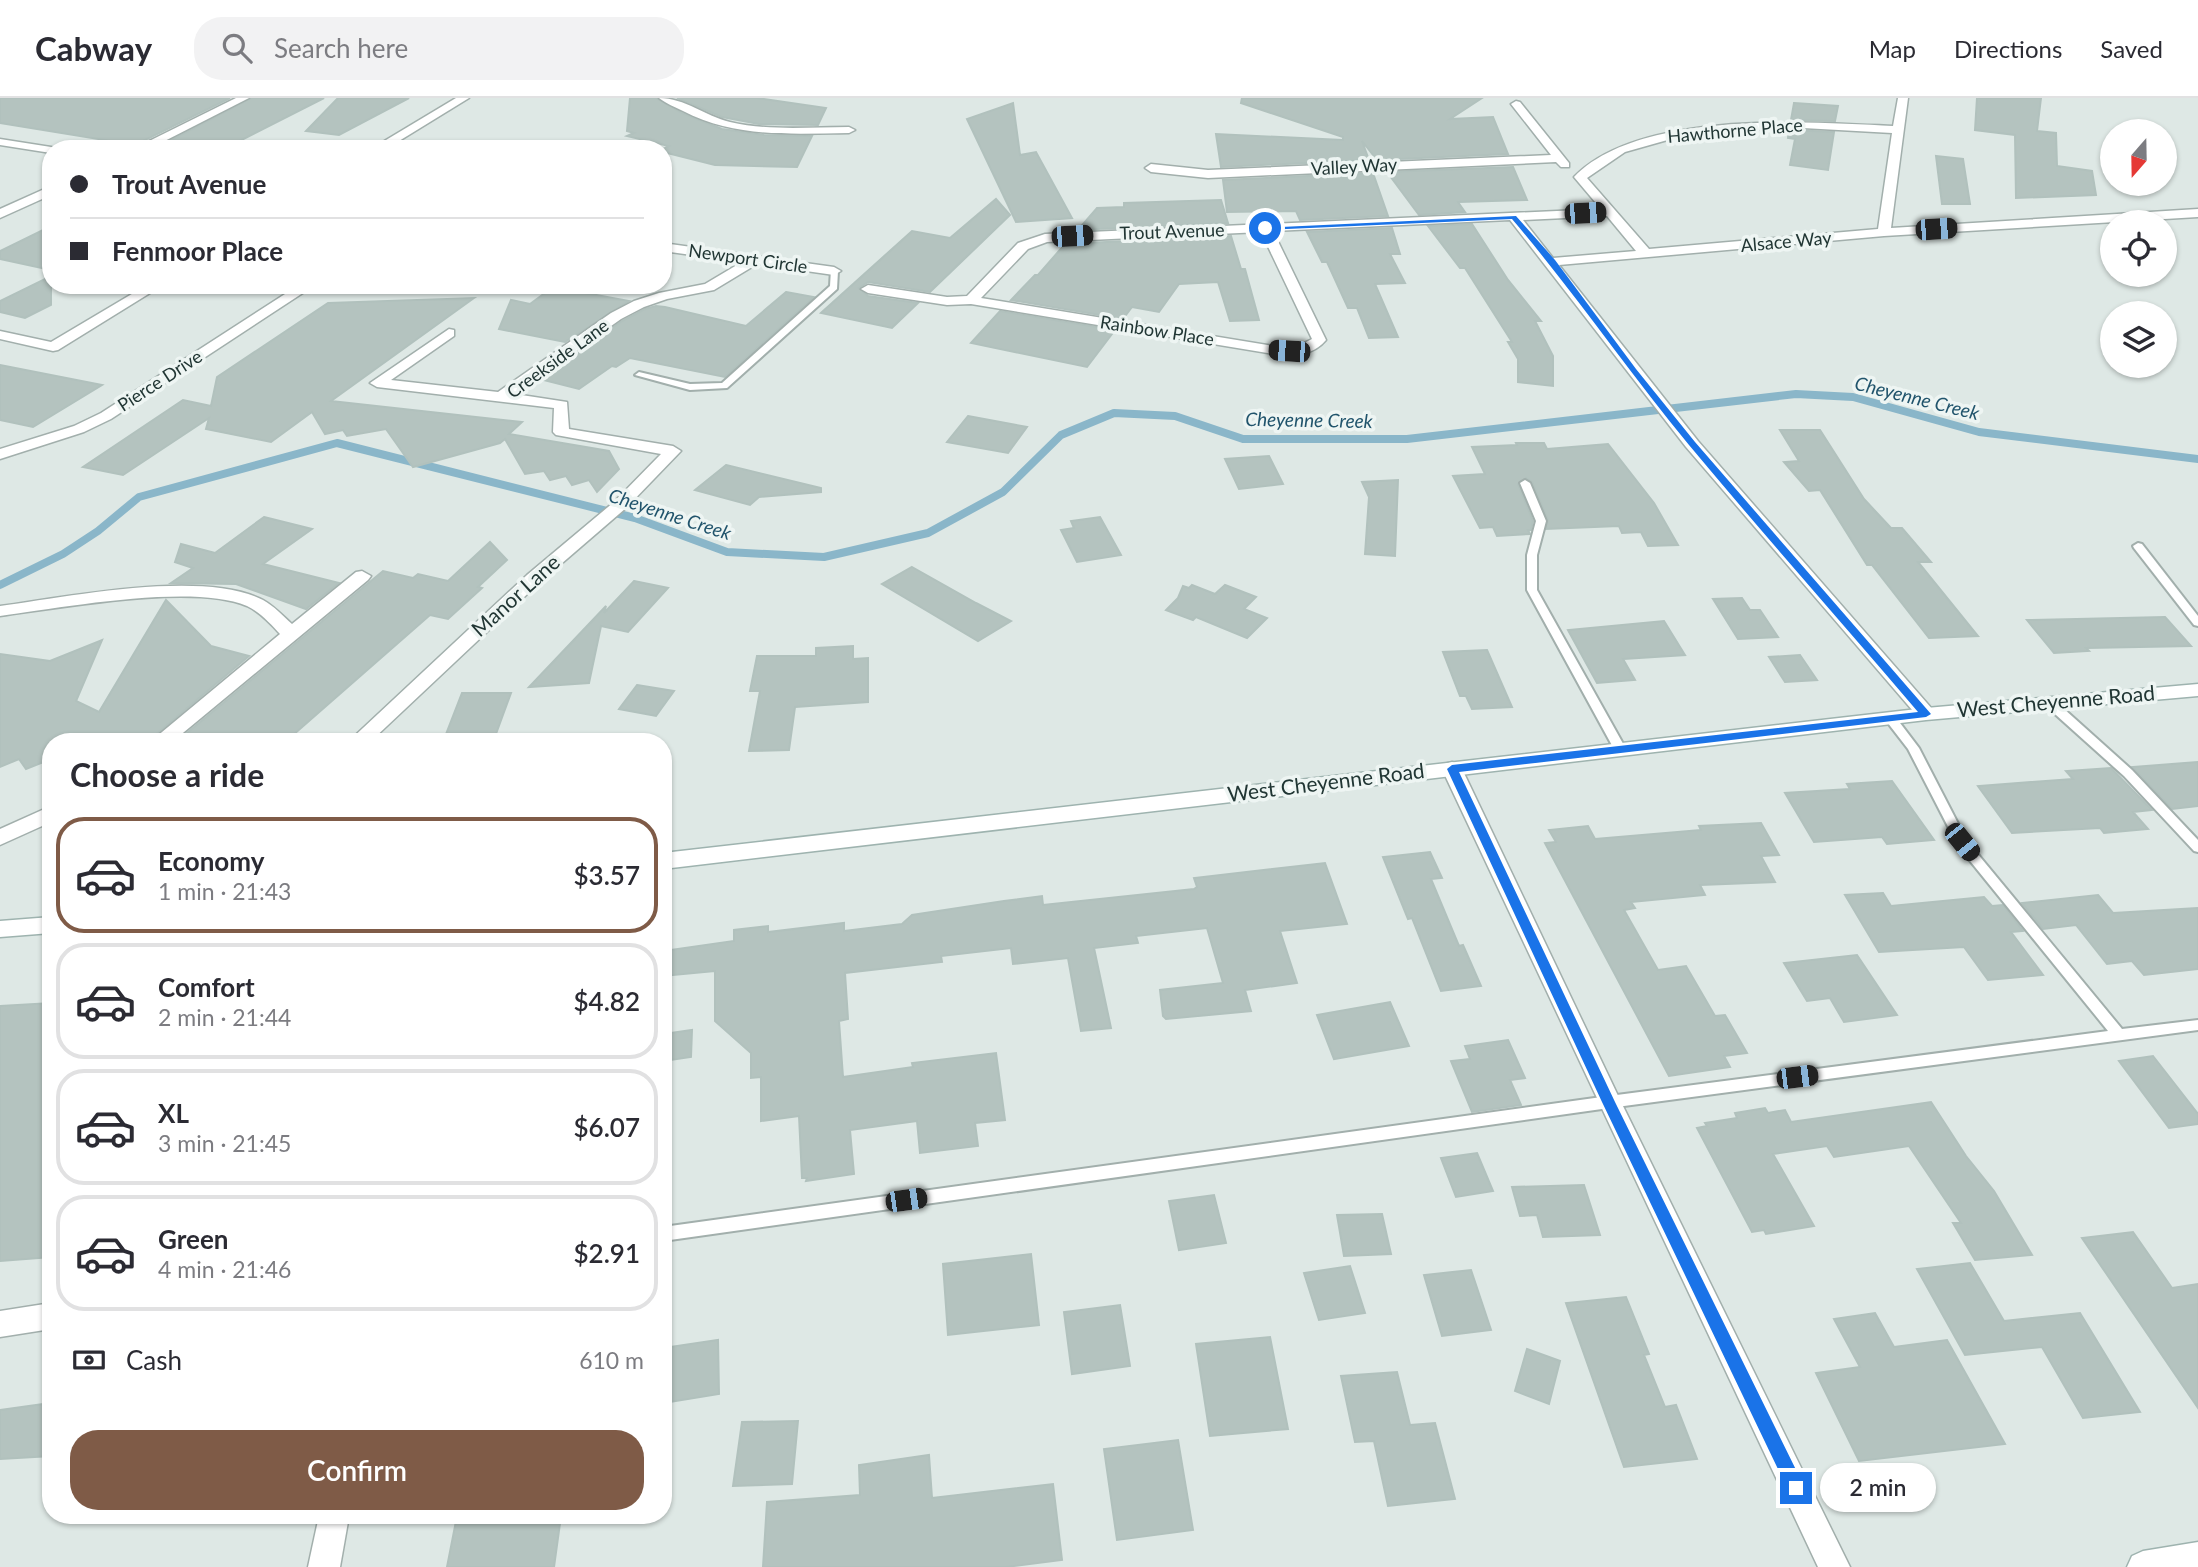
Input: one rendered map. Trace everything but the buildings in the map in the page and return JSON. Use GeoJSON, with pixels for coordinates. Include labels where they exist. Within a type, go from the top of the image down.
{"type":"FeatureCollection","features":[{"type":"Feature","properties":{"kind":"street"},"geometry":{"type":"LineString","coordinates":[[158,140],[244,98]]}},
{"type":"Feature","properties":{"kind":"street"},"geometry":{"type":"LineString","coordinates":[[392,140],[464,98]]}},
{"type":"Feature","properties":{"kind":"street"},"geometry":{"type":"LineString","coordinates":[[664,98],[711,120],[736,127],[777,131],[849,130]]}},
{"type":"Feature","properties":{"kind":"street"},"geometry":{"type":"LineString","coordinates":[[1884,232],[1903,98]]}},
{"type":"Feature","properties":{"kind":"street"},"geometry":{"type":"LineString","coordinates":[[1517,104],[1557,158],[1580,177],[1647,255]]}},
{"type":"Feature","properties":{"kind":"street","name":"Hawthorne Place"},"geometry":{"type":"LineString","coordinates":[[1580,177],[1621,150],[1670,136],[1785,124],[1900,130]]}},
{"type":"Feature","properties":{"kind":"street"},"geometry":{"type":"LineString","coordinates":[[0,142],[42,149]]}},
{"type":"Feature","properties":{"kind":"street","name":"Valley Way"},"geometry":{"type":"LineString","coordinates":[[1151,168],[1208,174],[1557,158]]}},
{"type":"Feature","properties":{"kind":"street"},"geometry":{"type":"LineString","coordinates":[[0,214],[42,194]]}},
{"type":"Feature","properties":{"kind":"street","name":"Trout Avenue"},"geometry":{"type":"LineString","coordinates":[[971,300],[1030,241],[1045,238],[1609,212]]}},
{"type":"Feature","properties":{"kind":"street","name":"Alsace Way"},"geometry":{"type":"LineString","coordinates":[[1552,262],[1884,232],[2198,213]]}},
{"type":"Feature","properties":{"kind":"street"},"geometry":{"type":"LineString","coordinates":[[1514,217],[1552,262],[1633,371],[1692,444],[1926,714]]}},
{"type":"Feature","properties":{"kind":"street","name":"Rainbow Place"},"geometry":{"type":"LineString","coordinates":[[868,289],[947,301],[971,300],[1273,350],[1289,351],[1314,346],[1320,340],[1265,228]]}},
{"type":"Feature","properties":{"kind":"street","name":"Newport Circle"},"geometry":{"type":"LineString","coordinates":[[672,248],[834,271]]}},
{"type":"Feature","properties":{"kind":"street","name":"Creekside Lane"},"geometry":{"type":"LineString","coordinates":[[501,397],[616,316],[639,304],[664,296],[709,287],[753,261]]}},
{"type":"Feature","properties":{"kind":"street"},"geometry":{"type":"LineString","coordinates":[[0,335],[53,347],[142,294]]}},
{"type":"Feature","properties":{"kind":"street","name":"Pierce Drive"},"geometry":{"type":"LineString","coordinates":[[0,454],[79,429],[106,416],[295,294]]}},
{"type":"Feature","properties":{"kind":"street"},"geometry":{"type":"LineString","coordinates":[[449,333],[377,383],[501,397]]}},
{"type":"Feature","properties":{"kind":"street","name":"Creekside Lane"},"geometry":{"type":"LineString","coordinates":[[501,397],[562,405],[561,432],[673,451]]}},
{"type":"Feature","properties":{"kind":"street","name":"Manor Lane"},"geometry":{"type":"LineString","coordinates":[[368,733],[533,579],[620,505],[673,451]]}},
{"type":"Feature","properties":{"kind":"street"},"geometry":{"type":"LineString","coordinates":[[171,733],[362,576]]}},
{"type":"Feature","properties":{"kind":"street"},"geometry":{"type":"LineString","coordinates":[[0,611],[162,592],[200,594],[253,602],[291,634]]}},
{"type":"Feature","properties":{"kind":"street","name":"West Cheyenne Road"},"geometry":{"type":"LineString","coordinates":[[672,860],[1890,718],[2198,690]]}},
{"type":"Feature","properties":{"kind":"street"},"geometry":{"type":"LineString","coordinates":[[1452,769],[1609,1102],[1834,1567]]}},
{"type":"Feature","properties":{"kind":"street"},"geometry":{"type":"LineString","coordinates":[[0,838],[42,817]]}},
{"type":"Feature","properties":{"kind":"street"},"geometry":{"type":"LineString","coordinates":[[0,929],[42,926]]}},
{"type":"Feature","properties":{"kind":"street"},"geometry":{"type":"LineString","coordinates":[[0,1324],[42,1317]]}},
{"type":"Feature","properties":{"kind":"street"},"geometry":{"type":"LineString","coordinates":[[324,1567],[332,1524]]}},
{"type":"Feature","properties":{"kind":"street"},"geometry":{"type":"LineString","coordinates":[[2143,1567],[2198,1558]]}},
{"type":"Feature","properties":{"kind":"lane"},"geometry":{"type":"LineString","coordinates":[[639,375],[690,387],[724,386],[834,287],[834,271]]}},
{"type":"Feature","properties":{"kind":"lane"},"geometry":{"type":"LineString","coordinates":[[1524,483],[1541,521],[1531,558],[1532,590],[1620,749]]}},
{"type":"Feature","properties":{"kind":"lane"},"geometry":{"type":"LineString","coordinates":[[2138,546],[2198,623]]}},
{"type":"Feature","properties":{"kind":"lane"},"geometry":{"type":"LineString","coordinates":[[2050,703],[2128,773],[2198,848]]}},
{"type":"Feature","properties":{"kind":"lane"},"geometry":{"type":"LineString","coordinates":[[1890,718],[1913,748],[1962,842],[2119,1035]]}},
{"type":"Feature","properties":{"kind":"lane"},"geometry":{"type":"LineString","coordinates":[[672,1233],[1609,1102],[2198,1024]]}},
{"type":"Feature","properties":{"kind":"waterway","name":"Cheyenne Creek"},"geometry":{"type":"LineString","coordinates":[[0,585],[63,554],[98,531],[139,497],[337,443],[635,518],[727,552],[824,557],[928,533],[1003,492],[1061,435],[1114,413],[1175,416],[1243,439],[1407,439],[1796,394],[1853,397],[1979,432],[2198,459]]}},
{"type":"Feature","properties":{"kind":"route"},"geometry":{"type":"LineString","coordinates":[[1265,228],[1514,217],[1552,262],[1633,371],[1692,444],[1926,714],[1452,769],[1796,1488]]}}]}
